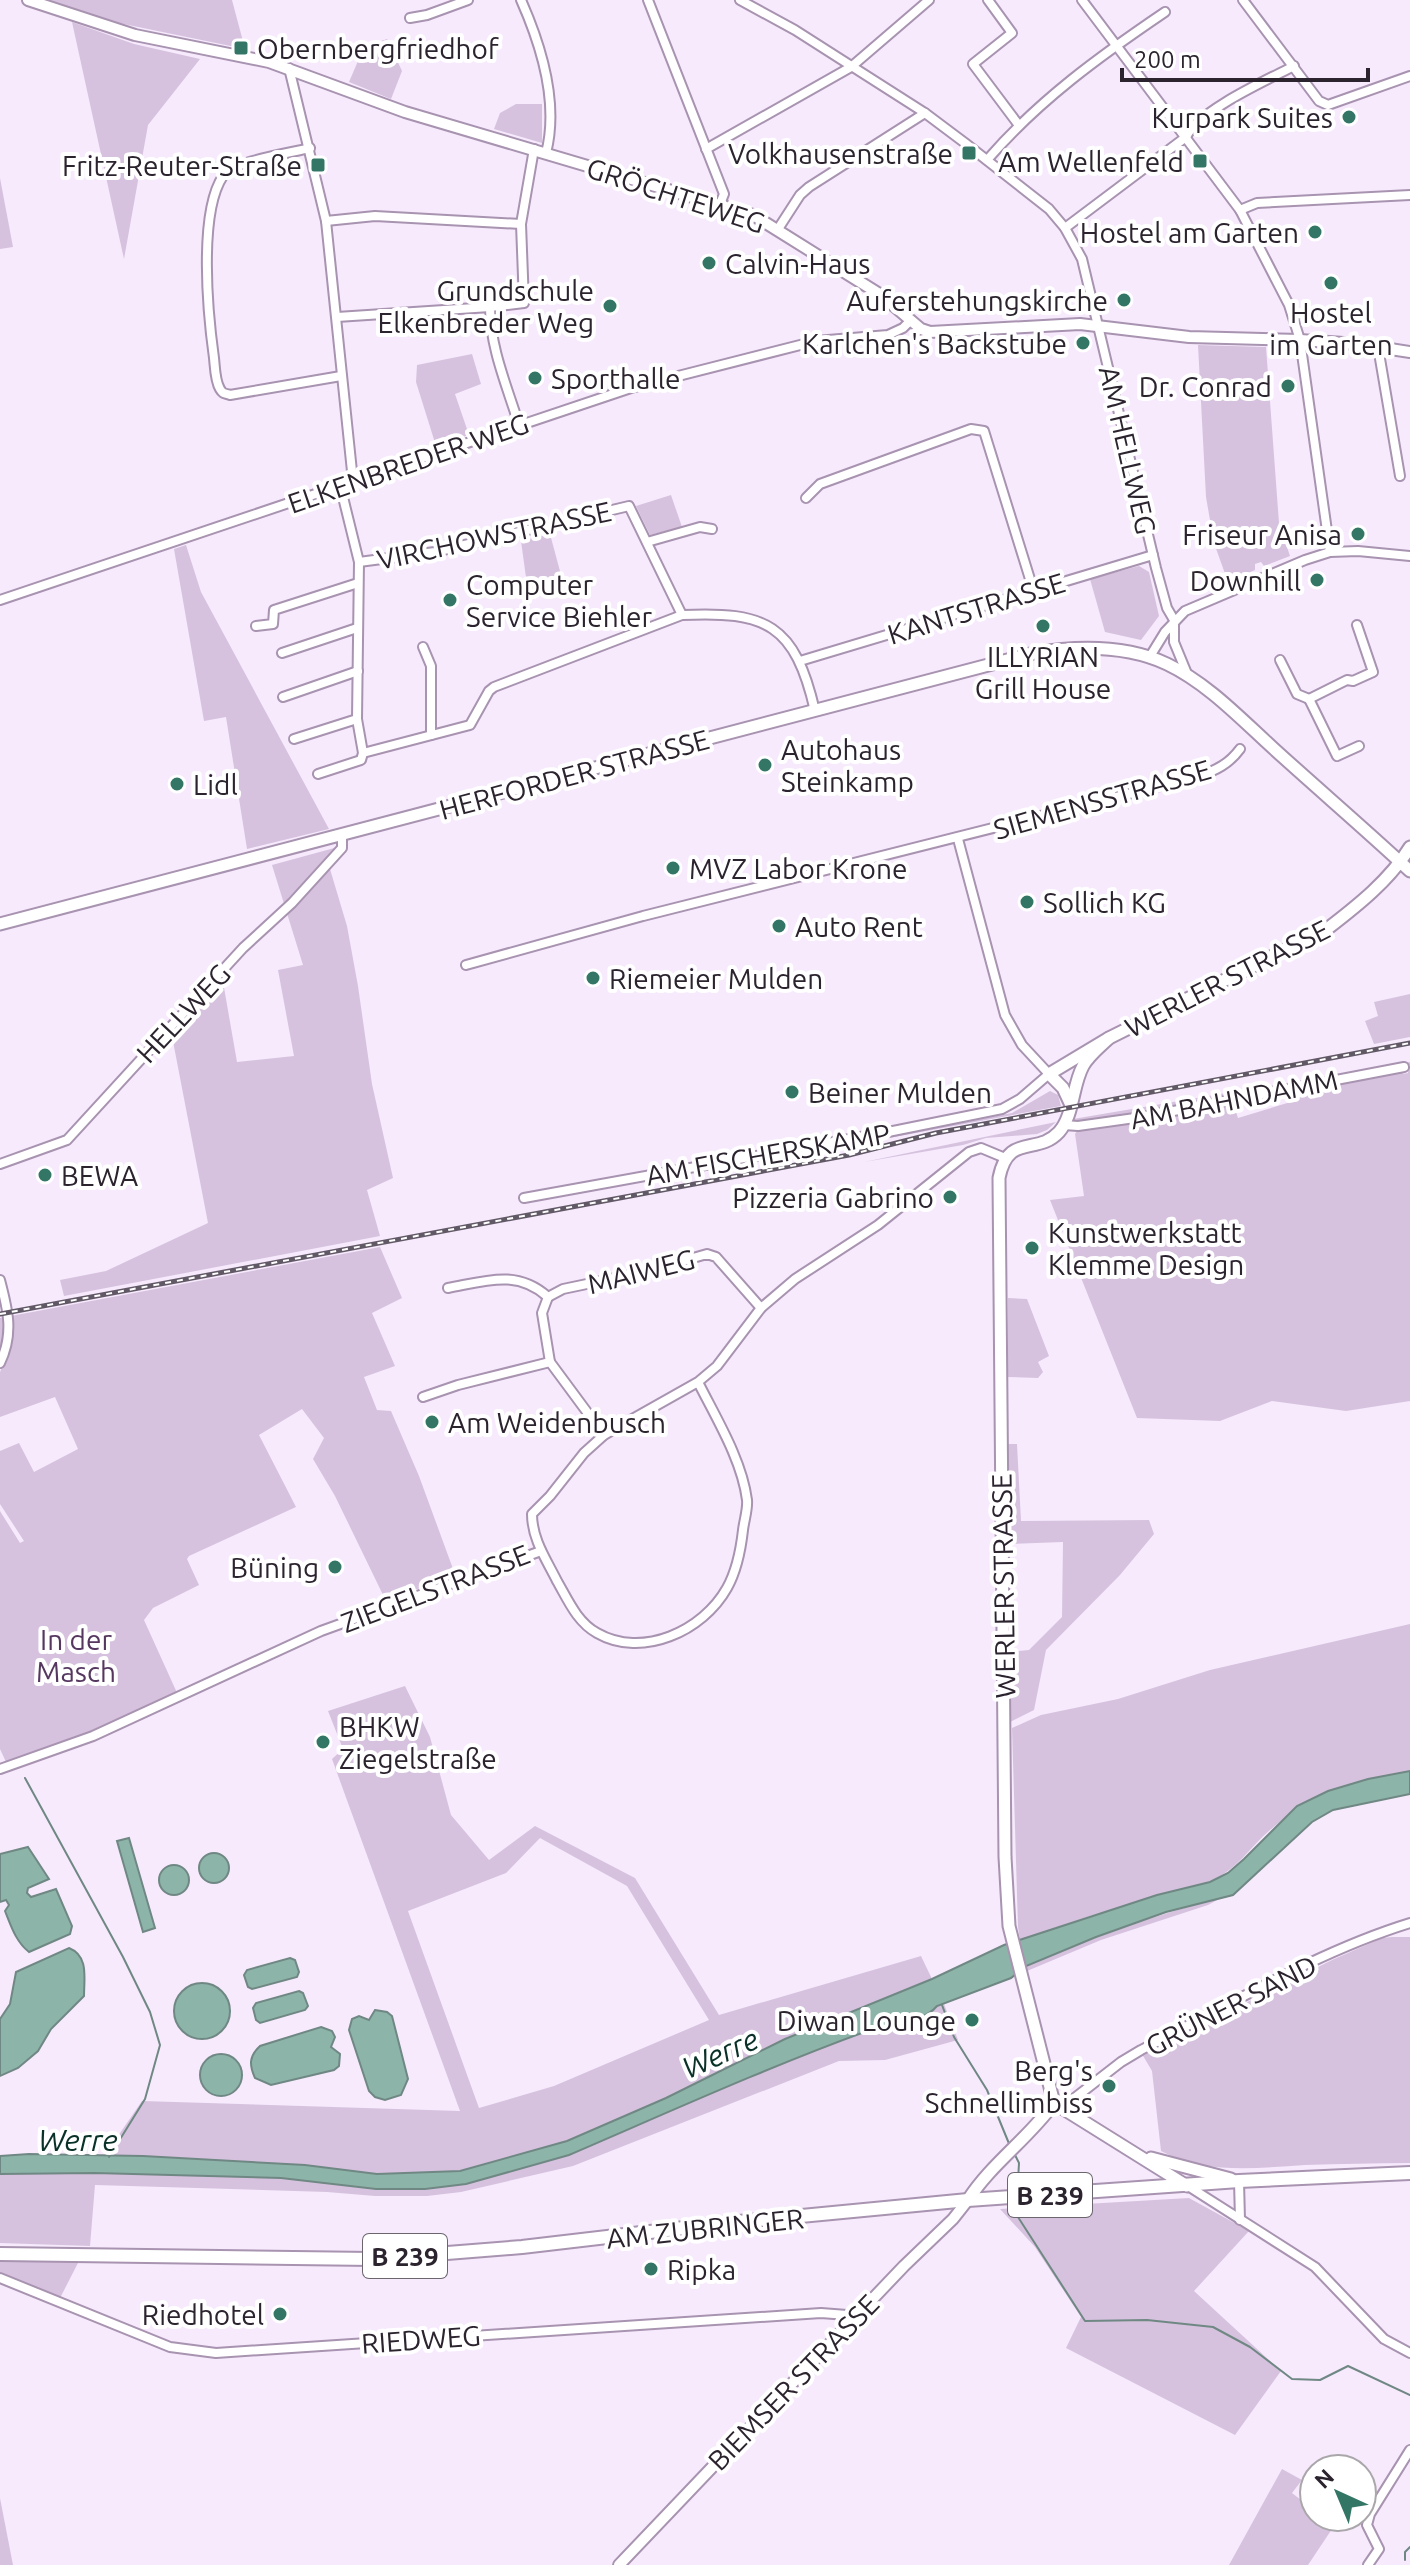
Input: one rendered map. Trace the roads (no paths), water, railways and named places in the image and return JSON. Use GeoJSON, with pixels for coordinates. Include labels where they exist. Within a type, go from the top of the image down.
{"type":"FeatureCollection","features":[{"type":"Feature","properties":{"kind":"main road","name":"HERFORDER STRASSE"},"geometry":{"type":"LineString","coordinates":[[0,924],[1034,653],[1065,648],[1098,648],[1149,658],[1166,663],[1189,676],[1405,867]]}},
{"type":"Feature","properties":{"kind":"main road","name":"WERLER STRASSE"},"geometry":{"type":"LineString","coordinates":[[1049,1074],[1109,1038],[1327,929],[1405,867],[1410,847]]}},
{"type":"Feature","properties":{"kind":"main road","name":"WERLER STRASSE"},"geometry":{"type":"LineString","coordinates":[[1064,1125],[1082,1067],[1109,1038]]}},
{"type":"Feature","properties":{"kind":"main road"},"geometry":{"type":"LineString","coordinates":[[1049,1074],[1063,1088],[1070,1103]]}},
{"type":"Feature","properties":{"kind":"main road"},"geometry":{"type":"LineString","coordinates":[[1005,1158],[1022,1146],[1048,1140],[1064,1125]]}},
{"type":"Feature","properties":{"kind":"main road","name":"WERLER STRASSE"},"geometry":{"type":"LineString","coordinates":[[1005,1158],[999,1178],[1005,1857],[1009,1926],[1058,2105]]}},
{"type":"Feature","properties":{"kind":"main road"},"geometry":{"type":"LineString","coordinates":[[968,2200],[976,2187],[1058,2105],[1188,2186]]}},
{"type":"Feature","properties":{"kind":"main road"},"geometry":{"type":"LineString","coordinates":[[1141,2156],[1239,2181]]}},
{"type":"Feature","properties":{"kind":"main road","name":"AM ZUBRINGER"},"geometry":{"type":"LineString","coordinates":[[0,2254],[372,2259],[522,2247],[968,2200],[1239,2181],[1410,2173]]}},
{"type":"Feature","properties":{"kind":"street","name":"GRÖCHTEWEG"},"geometry":{"type":"LineString","coordinates":[[28,0],[112,29],[289,68],[405,112],[753,215],[881,295],[921,329],[930,332],[1098,325],[1189,337],[1300,340],[1410,352]]}},
{"type":"Feature","properties":{"kind":"street"},"geometry":{"type":"LineString","coordinates":[[410,18],[468,0]]}},
{"type":"Feature","properties":{"kind":"street"},"geometry":{"type":"LineString","coordinates":[[521,0],[544,68],[550,104],[546,153]]}},
{"type":"Feature","properties":{"kind":"street"},"geometry":{"type":"LineString","coordinates":[[648,0],[724,194],[720,204]]}},
{"type":"Feature","properties":{"kind":"street"},"geometry":{"type":"LineString","coordinates":[[740,0],[795,30],[925,113],[1049,209],[1065,228],[1082,259],[1098,325]]}},
{"type":"Feature","properties":{"kind":"street"},"geometry":{"type":"LineString","coordinates":[[706,149],[851,67],[929,0]]}},
{"type":"Feature","properties":{"kind":"street"},"geometry":{"type":"LineString","coordinates":[[988,0],[1012,33],[973,64],[1018,124]]}},
{"type":"Feature","properties":{"kind":"street"},"geometry":{"type":"LineString","coordinates":[[1082,0],[1240,210],[1289,305],[1300,340],[1330,552]]}},
{"type":"Feature","properties":{"kind":"street"},"geometry":{"type":"LineString","coordinates":[[1243,0],[1319,101],[1328,105],[1338,104],[1410,76]]}},
{"type":"Feature","properties":{"kind":"street"},"geometry":{"type":"LineString","coordinates":[[987,160],[1018,124],[1053,92],[1165,12]]}},
{"type":"Feature","properties":{"kind":"street"},"geometry":{"type":"LineString","coordinates":[[1065,228],[1186,137],[1190,128],[1232,98],[1294,66]]}},
{"type":"Feature","properties":{"kind":"street"},"geometry":{"type":"LineString","coordinates":[[289,68],[326,221],[353,481]]}},
{"type":"Feature","properties":{"kind":"street"},"geometry":{"type":"LineString","coordinates":[[778,229],[800,195],[809,187],[925,113]]}},
{"type":"Feature","properties":{"kind":"street"},"geometry":{"type":"LineString","coordinates":[[310,148],[245,164],[224,175],[214,201],[207,249],[209,323],[218,384],[223,393],[230,395],[341,376]]}},
{"type":"Feature","properties":{"kind":"street"},"geometry":{"type":"LineString","coordinates":[[337,317],[524,303],[521,224],[534,149]]}},
{"type":"Feature","properties":{"kind":"street"},"geometry":{"type":"LineString","coordinates":[[1240,210],[1257,203],[1410,195]]}},
{"type":"Feature","properties":{"kind":"street"},"geometry":{"type":"LineString","coordinates":[[326,221],[375,216],[521,224]]}},
{"type":"Feature","properties":{"kind":"street"},"geometry":{"type":"LineString","coordinates":[[490,307],[490,328],[495,350],[519,425]]}},
{"type":"Feature","properties":{"kind":"street","name":"ELKENBREDER WEG"},"geometry":{"type":"LineString","coordinates":[[0,600],[631,388],[816,341],[888,335],[911,320]]}},
{"type":"Feature","properties":{"kind":"street","name":"AM HELLWEG"},"geometry":{"type":"LineString","coordinates":[[1098,325],[1153,555],[1167,608],[1174,620]]}},
{"type":"Feature","properties":{"kind":"street"},"geometry":{"type":"LineString","coordinates":[[1378,347],[1400,476]]}},
{"type":"Feature","properties":{"kind":"street"},"geometry":{"type":"LineString","coordinates":[[806,498],[820,484],[971,429],[984,431],[1034,592]]}},
{"type":"Feature","properties":{"kind":"street"},"geometry":{"type":"LineString","coordinates":[[318,774],[361,760],[363,753],[357,719],[359,562],[340,485]]}},
{"type":"Feature","properties":{"kind":"street","name":"VIRCHOWSTRASSE"},"geometry":{"type":"LineString","coordinates":[[359,562],[435,552],[629,506],[647,542]]}},
{"type":"Feature","properties":{"kind":"street"},"geometry":{"type":"LineString","coordinates":[[682,615],[647,542],[700,527],[712,529]]}},
{"type":"Feature","properties":{"kind":"street"},"geometry":{"type":"LineString","coordinates":[[1149,658],[1174,620],[1185,611],[1330,552],[1410,556]]}},
{"type":"Feature","properties":{"kind":"street","name":"KANTSTRASSE"},"geometry":{"type":"LineString","coordinates":[[800,661],[1153,555]]}},
{"type":"Feature","properties":{"kind":"street"},"geometry":{"type":"LineString","coordinates":[[256,626],[273,624],[274,610],[358,583]]}},
{"type":"Feature","properties":{"kind":"street"},"geometry":{"type":"LineString","coordinates":[[363,753],[470,725],[494,687],[682,615],[724,613],[754,618],[773,627],[800,661],[815,711]]}},
{"type":"Feature","properties":{"kind":"street"},"geometry":{"type":"LineString","coordinates":[[1174,620],[1174,642],[1189,676]]}},
{"type":"Feature","properties":{"kind":"street"},"geometry":{"type":"LineString","coordinates":[[1309,699],[1347,680],[1353,681],[1373,672],[1357,625]]}},
{"type":"Feature","properties":{"kind":"street"},"geometry":{"type":"LineString","coordinates":[[282,653],[357,628]]}},
{"type":"Feature","properties":{"kind":"street"},"geometry":{"type":"LineString","coordinates":[[423,647],[431,666],[431,735]]}},
{"type":"Feature","properties":{"kind":"street"},"geometry":{"type":"LineString","coordinates":[[1280,660],[1297,694],[1309,699],[1337,756],[1359,746]]}},
{"type":"Feature","properties":{"kind":"street"},"geometry":{"type":"LineString","coordinates":[[283,697],[358,671]]}},
{"type":"Feature","properties":{"kind":"street"},"geometry":{"type":"LineString","coordinates":[[294,739],[357,719]]}},
{"type":"Feature","properties":{"kind":"street","name":"SIEMENSSTRASSE"},"geometry":{"type":"LineString","coordinates":[[466,965],[643,916],[1200,776],[1218,769],[1240,749]]}},
{"type":"Feature","properties":{"kind":"street","name":"HELLWEG"},"geometry":{"type":"LineString","coordinates":[[0,1164],[67,1140],[243,948],[323,871],[342,848],[342,835]]}},
{"type":"Feature","properties":{"kind":"street","name":"SIEMENSSTRASSE"},"geometry":{"type":"LineString","coordinates":[[958,839],[1005,1015],[1022,1045],[1049,1074]]}},
{"type":"Feature","properties":{"kind":"street","name":"AM BAHNDAMM"},"geometry":{"type":"LineString","coordinates":[[1064,1125],[1078,1126],[1142,1117],[1404,1067]]}},
{"type":"Feature","properties":{"kind":"street","name":"AM FISCHERSKAMP"},"geometry":{"type":"LineString","coordinates":[[524,1198],[1002,1109],[1020,1099],[1049,1074]]}},
{"type":"Feature","properties":{"kind":"street","name":"ZIEGELSTRASSE"},"geometry":{"type":"LineString","coordinates":[[0,1769],[93,1736],[321,1631],[541,1551],[532,1530],[532,1514],[584,1453],[604,1435],[698,1382],[717,1366],[761,1308],[795,1279],[878,1225],[969,1152],[981,1148],[1005,1158]]}},
{"type":"Feature","properties":{"kind":"street","name":"MAIWEG"},"geometry":{"type":"LineString","coordinates":[[548,1297],[563,1289],[644,1272],[707,1254],[716,1257],[761,1308]]}},
{"type":"Feature","properties":{"kind":"street"},"geometry":{"type":"LineString","coordinates":[[448,1288],[501,1279],[515,1280],[529,1282],[548,1297],[542,1313],[550,1362],[604,1435]]}},
{"type":"Feature","properties":{"kind":"street"},"geometry":{"type":"LineString","coordinates":[[0,1280],[10,1322],[7,1346],[0,1363]]}},
{"type":"Feature","properties":{"kind":"street"},"geometry":{"type":"LineString","coordinates":[[423,1397],[550,1362]]}},
{"type":"Feature","properties":{"kind":"street"},"geometry":{"type":"LineString","coordinates":[[541,1551],[575,1614],[595,1633],[616,1641],[648,1644],[700,1620],[727,1588],[741,1546],[747,1501],[731,1448],[698,1382]]}},
{"type":"Feature","properties":{"kind":"street","name":"GRÜNER SAND"},"geometry":{"type":"LineString","coordinates":[[1058,2105],[1141,2050],[1307,1966],[1410,1923]]}},
{"type":"Feature","properties":{"kind":"street"},"geometry":{"type":"LineString","coordinates":[[1239,2181],[1240,2220]]}},
{"type":"Feature","properties":{"kind":"street"},"geometry":{"type":"LineString","coordinates":[[1188,2186],[1315,2267],[1384,2339],[1410,2353]]}},
{"type":"Feature","properties":{"kind":"street","name":"BIEMSER STRASSE"},"geometry":{"type":"LineString","coordinates":[[619,2565],[968,2200]]}},
{"type":"Feature","properties":{"kind":"street","name":"RIEDWEG"},"geometry":{"type":"LineString","coordinates":[[0,2278],[170,2347],[216,2353],[821,2313],[847,2315],[854,2320]]}},
{"type":"Feature","properties":{"kind":"street"},"geometry":{"type":"LineString","coordinates":[[1368,2565],[1379,2549],[1367,2525],[1370,2514],[1410,2450]]}},
{"type":"Feature","properties":{"kind":"waterway","name":"Werre"},"geometry":{"type":"LineString","coordinates":[[25,1778],[123,1957],[150,2012],[160,2045],[145,2099],[109,2157]]}},
{"type":"Feature","properties":{"kind":"waterway"},"geometry":{"type":"LineString","coordinates":[[942,2005],[954,2037],[987,2090],[1010,2146]]}},
{"type":"Feature","properties":{"kind":"waterway"},"geometry":{"type":"LineString","coordinates":[[1015,2155],[1019,2163],[1018,2181]]}},
{"type":"Feature","properties":{"kind":"waterway"},"geometry":{"type":"LineString","coordinates":[[1016,2214],[1085,2321],[1147,2320],[1213,2327],[1250,2347],[1292,2379],[1320,2380],[1348,2366],[1410,2395]]}},
{"type":"Feature","properties":{"kind":"waterway"},"geometry":{"type":"LineString","coordinates":[[1405,2560],[1405,2552],[1410,2547]]}},
{"type":"Feature","properties":{"kind":"railway"},"geometry":{"type":"LineString","coordinates":[[0,1314],[849,1155],[936,1133],[1410,1043]]}},
{"type":"Feature","properties":{"kind":"place","name":"Obernbergfriedhof"},"geometry":{"type":"Point","coordinates":[241,48]}},
{"type":"Feature","properties":{"kind":"place","name":"Kurpark Suites"},"geometry":{"type":"Point","coordinates":[1349,117]}},
{"type":"Feature","properties":{"kind":"place","name":"Volkhausenstraße"},"geometry":{"type":"Point","coordinates":[969,153]}},
{"type":"Feature","properties":{"kind":"place","name":"Am Wellenfeld"},"geometry":{"type":"Point","coordinates":[1200,161]}},
{"type":"Feature","properties":{"kind":"place","name":"Fritz-Reuter-Straße"},"geometry":{"type":"Point","coordinates":[318,165]}},
{"type":"Feature","properties":{"kind":"place","name":"Hostel am Garten"},"geometry":{"type":"Point","coordinates":[1315,232]}},
{"type":"Feature","properties":{"kind":"place","name":"Calvin-Haus"},"geometry":{"type":"Point","coordinates":[709,263]}},
{"type":"Feature","properties":{"kind":"place","name":"Hostel im Garten"},"geometry":{"type":"Point","coordinates":[1331,283]}},
{"type":"Feature","properties":{"kind":"place","name":"Auferstehungskirche"},"geometry":{"type":"Point","coordinates":[1124,300]}},
{"type":"Feature","properties":{"kind":"place","name":"Grundschule Elkenbreder Weg"},"geometry":{"type":"Point","coordinates":[610,306]}},
{"type":"Feature","properties":{"kind":"place","name":"Karlchen's Backstube"},"geometry":{"type":"Point","coordinates":[1083,343]}},
{"type":"Feature","properties":{"kind":"place","name":"Sporthalle"},"geometry":{"type":"Point","coordinates":[535,378]}},
{"type":"Feature","properties":{"kind":"place","name":"Dr. Conrad"},"geometry":{"type":"Point","coordinates":[1288,386]}},
{"type":"Feature","properties":{"kind":"place","name":"Friseur Anisa"},"geometry":{"type":"Point","coordinates":[1358,534]}},
{"type":"Feature","properties":{"kind":"place","name":"Downhill"},"geometry":{"type":"Point","coordinates":[1317,580]}},
{"type":"Feature","properties":{"kind":"place","name":"Computer Service Biehler"},"geometry":{"type":"Point","coordinates":[450,600]}},
{"type":"Feature","properties":{"kind":"place","name":"ILLYRIAN Grill House"},"geometry":{"type":"Point","coordinates":[1043,626]}},
{"type":"Feature","properties":{"kind":"place","name":"Autohaus Steinkamp"},"geometry":{"type":"Point","coordinates":[765,765]}},
{"type":"Feature","properties":{"kind":"place","name":"Lidl"},"geometry":{"type":"Point","coordinates":[177,784]}},
{"type":"Feature","properties":{"kind":"place","name":"MVZ Labor Krone"},"geometry":{"type":"Point","coordinates":[673,868]}},
{"type":"Feature","properties":{"kind":"place","name":"Sollich KG"},"geometry":{"type":"Point","coordinates":[1027,902]}},
{"type":"Feature","properties":{"kind":"place","name":"Auto Rent"},"geometry":{"type":"Point","coordinates":[779,926]}},
{"type":"Feature","properties":{"kind":"place","name":"Riemeier Mulden"},"geometry":{"type":"Point","coordinates":[593,978]}},
{"type":"Feature","properties":{"kind":"place","name":"Beiner Mulden"},"geometry":{"type":"Point","coordinates":[792,1092]}},
{"type":"Feature","properties":{"kind":"place","name":"BEWA"},"geometry":{"type":"Point","coordinates":[45,1175]}},
{"type":"Feature","properties":{"kind":"place","name":"Pizzeria Gabrino"},"geometry":{"type":"Point","coordinates":[950,1197]}},
{"type":"Feature","properties":{"kind":"place","name":"Kunstwerkstatt Klemme Design"},"geometry":{"type":"Point","coordinates":[1032,1248]}},
{"type":"Feature","properties":{"kind":"place","name":"Am Weidenbusch"},"geometry":{"type":"Point","coordinates":[432,1422]}},
{"type":"Feature","properties":{"kind":"place","name":"Büning"},"geometry":{"type":"Point","coordinates":[335,1567]}},
{"type":"Feature","properties":{"kind":"place","name":"BHKW Ziegelstraße"},"geometry":{"type":"Point","coordinates":[323,1742]}},
{"type":"Feature","properties":{"kind":"place","name":"Diwan Lounge"},"geometry":{"type":"Point","coordinates":[972,2020]}},
{"type":"Feature","properties":{"kind":"place","name":"Berg's Schnellimbiss"},"geometry":{"type":"Point","coordinates":[1109,2086]}},
{"type":"Feature","properties":{"kind":"place","name":"Ripka"},"geometry":{"type":"Point","coordinates":[651,2269]}},
{"type":"Feature","properties":{"kind":"place","name":"Riedhotel"},"geometry":{"type":"Point","coordinates":[280,2314]}},
{"type":"Feature","properties":{"kind":"park label","name":"In der Masch"},"geometry":{"type":"Point","coordinates":[76,1655]}}]}
